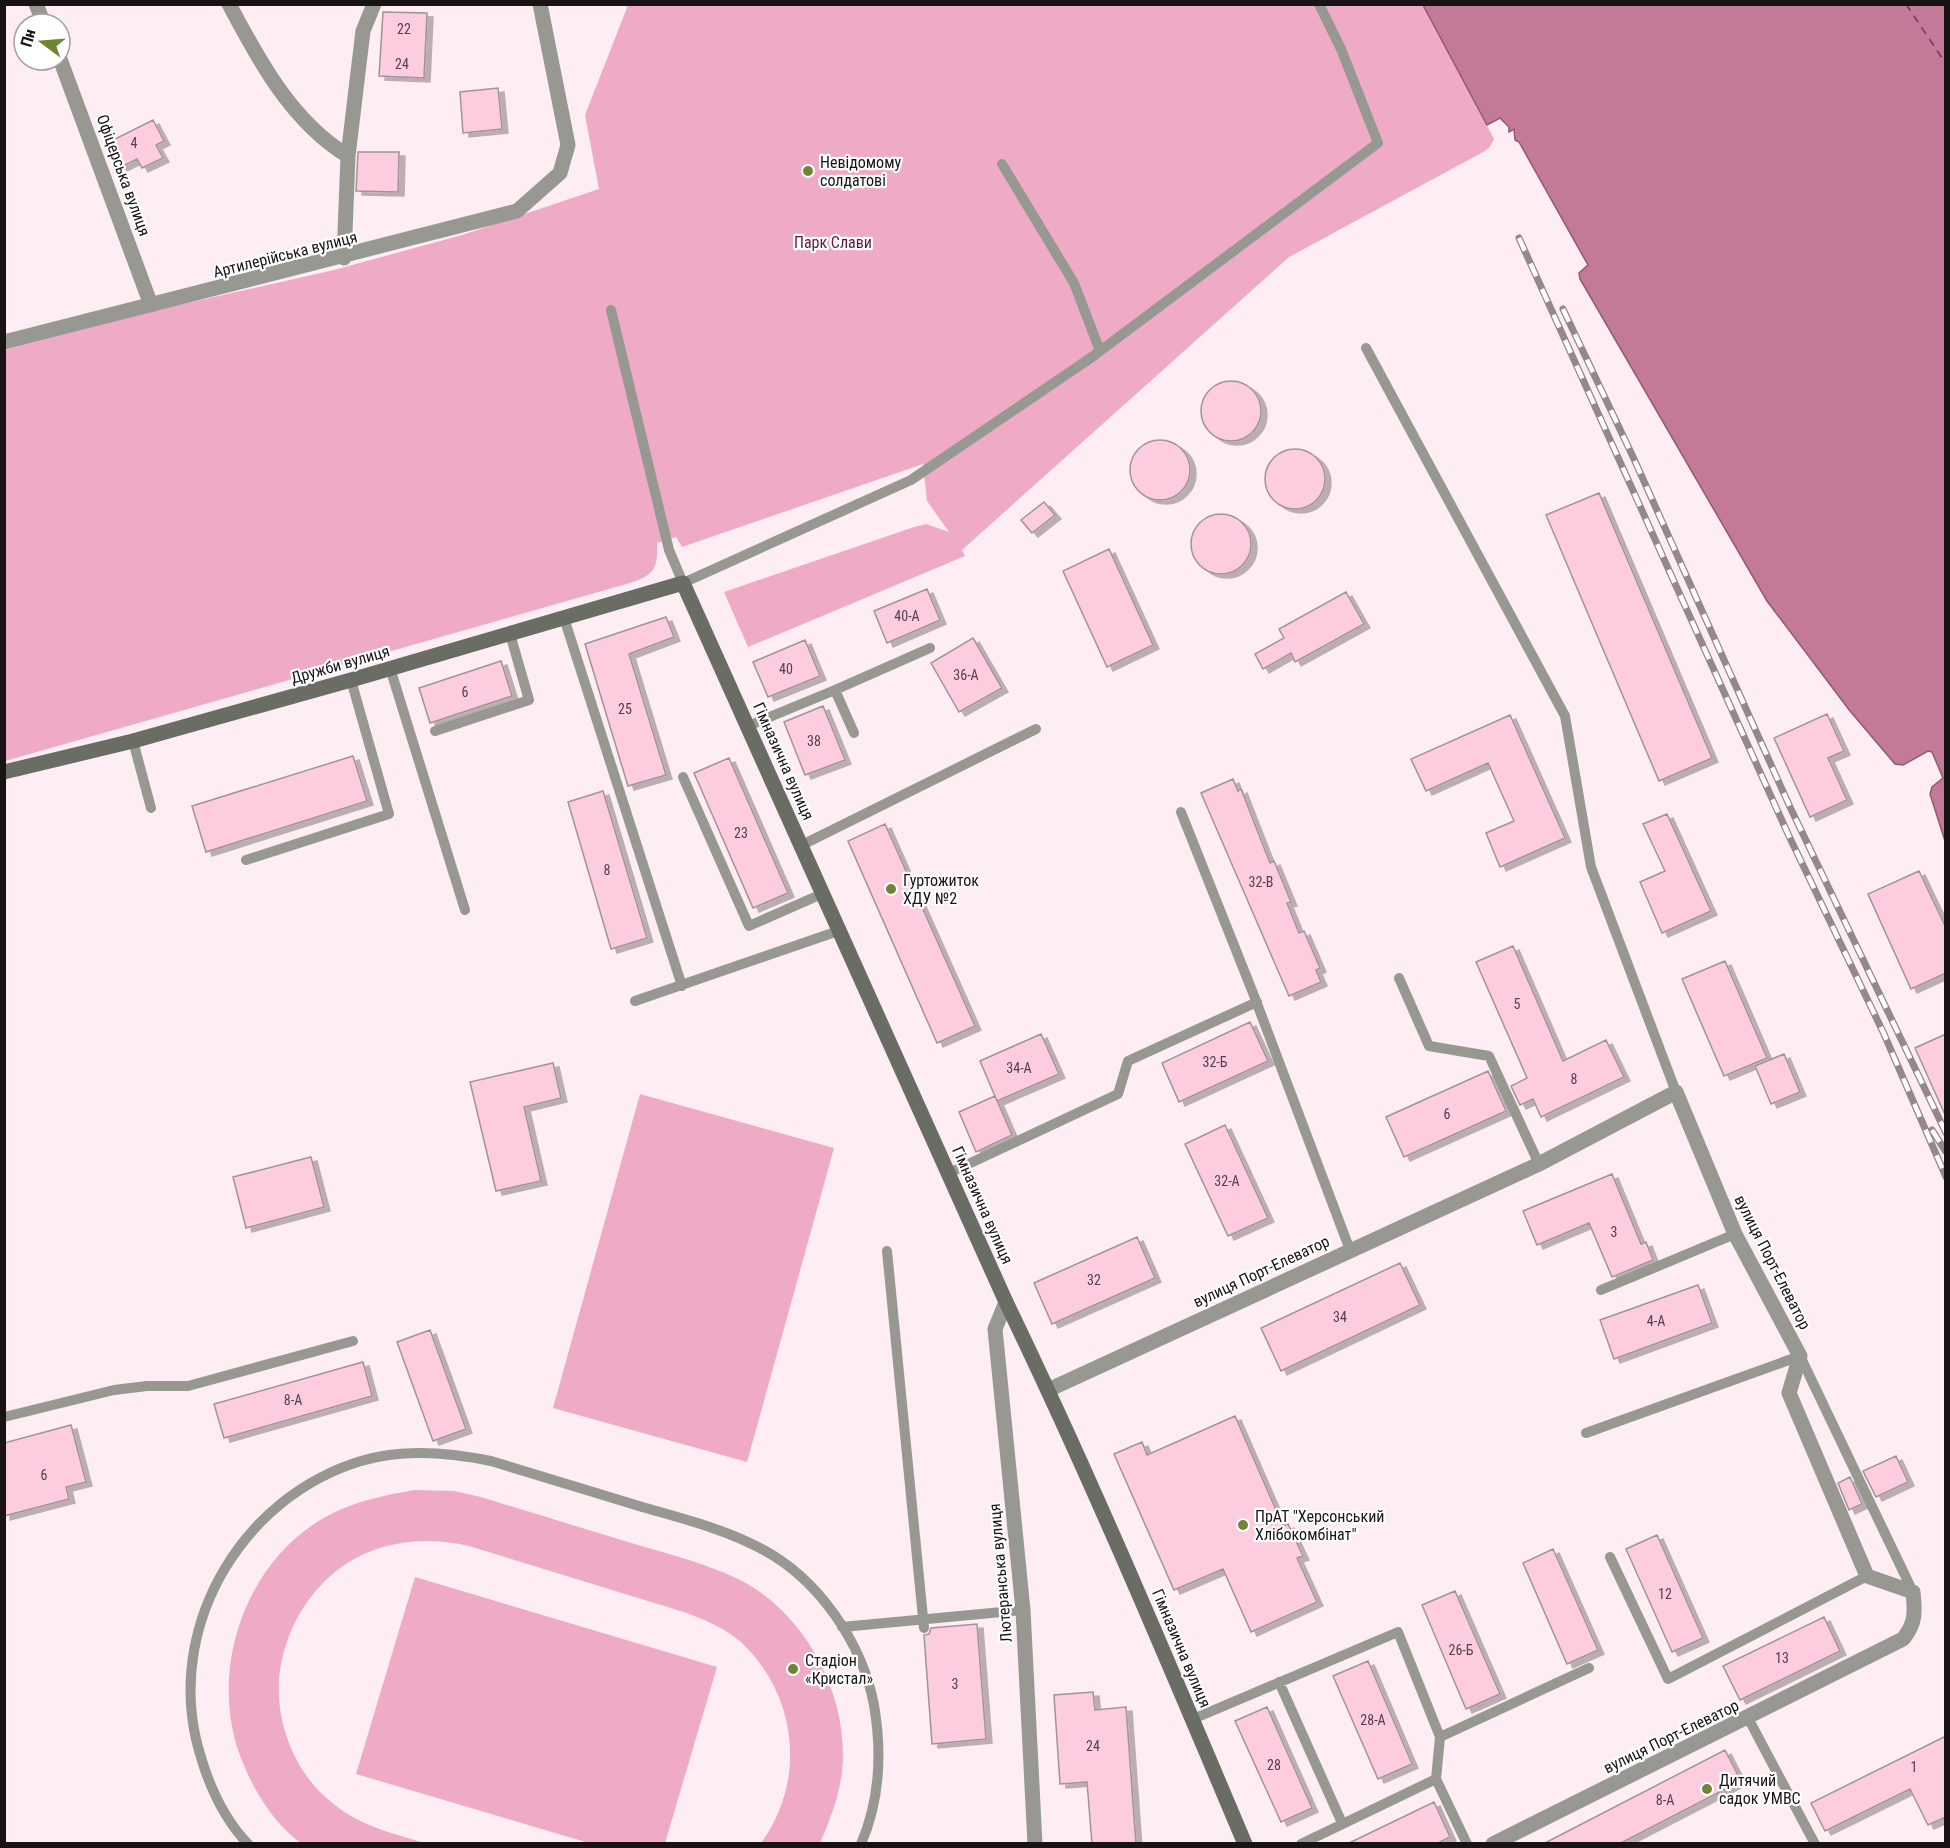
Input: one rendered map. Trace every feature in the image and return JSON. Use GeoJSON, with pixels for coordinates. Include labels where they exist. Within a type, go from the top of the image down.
{"type":"FeatureCollection","features":[{"type":"Feature","properties":{"kind":"street"},"geometry":{"type":"LineString","coordinates":[[229,4],[275,85],[311,127],[348,156]]}},
{"type":"Feature","properties":{"kind":"street"},"geometry":{"type":"LineString","coordinates":[[344,258],[348,156],[363,31],[374,4]]}},
{"type":"Feature","properties":{"kind":"street","name":"Артилерійська вулиця"},"geometry":{"type":"LineString","coordinates":[[4,342],[344,258],[518,212],[560,173],[568,145],[543,9]]}},
{"type":"Feature","properties":{"kind":"street","name":"Офіцерська вулиця"},"geometry":{"type":"LineString","coordinates":[[65,72],[151,305]]}},
{"type":"Feature","properties":{"kind":"street","name":"Дружби вулиця"},"geometry":{"type":"LineString","coordinates":[[4,772],[133,741],[683,583]]}},
{"type":"Feature","properties":{"kind":"street","name":"Гімназична вулиця"},"geometry":{"type":"LineString","coordinates":[[683,583],[841,930],[1006,1302],[1048,1390],[1193,1719],[1245,1844]]}},
{"type":"Feature","properties":{"kind":"street","name":"вулиця Порт-Елеватор"},"geometry":{"type":"LineString","coordinates":[[1048,1390],[1539,1164],[1676,1092],[1735,1234],[1800,1356],[1789,1393],[1867,1576]]}},
{"type":"Feature","properties":{"kind":"street","name":"Лютеранська вулиця"},"geometry":{"type":"LineString","coordinates":[[1006,1302],[995,1329],[1023,1610],[1035,1844]]}},
{"type":"Feature","properties":{"kind":"street"},"geometry":{"type":"LineString","coordinates":[[1867,1576],[1913,1592]]}},
{"type":"Feature","properties":{"kind":"street","name":"вулиця Порт-Елеватор"},"geometry":{"type":"LineString","coordinates":[[1493,1844],[1903,1639],[1912,1628],[1915,1617],[1913,1592]]}},
{"type":"Feature","properties":{"kind":"lane"},"geometry":{"type":"LineString","coordinates":[[611,310],[669,550],[683,583],[911,480],[1100,351],[1378,143],[1341,50],[1319,4]]}},
{"type":"Feature","properties":{"kind":"lane"},"geometry":{"type":"LineString","coordinates":[[1002,164],[1074,283],[1100,351]]}},
{"type":"Feature","properties":{"kind":"lane"},"geometry":{"type":"LineString","coordinates":[[1366,348],[1565,716],[1591,867],[1676,1092]]}},
{"type":"Feature","properties":{"kind":"lane"},"geometry":{"type":"LineString","coordinates":[[564,618],[682,986]]}},
{"type":"Feature","properties":{"kind":"lane"},"geometry":{"type":"LineString","coordinates":[[435,731],[529,700],[510,633]]}},
{"type":"Feature","properties":{"kind":"lane"},"geometry":{"type":"LineString","coordinates":[[748,726],[930,648]]}},
{"type":"Feature","properties":{"kind":"lane"},"geometry":{"type":"LineString","coordinates":[[390,668],[465,910]]}},
{"type":"Feature","properties":{"kind":"lane"},"geometry":{"type":"LineString","coordinates":[[246,860],[389,814],[351,680]]}},
{"type":"Feature","properties":{"kind":"lane"},"geometry":{"type":"LineString","coordinates":[[835,690],[854,733]]}},
{"type":"Feature","properties":{"kind":"lane"},"geometry":{"type":"LineString","coordinates":[[802,845],[1036,729]]}},
{"type":"Feature","properties":{"kind":"lane"},"geometry":{"type":"LineString","coordinates":[[133,741],[151,808]]}},
{"type":"Feature","properties":{"kind":"lane"},"geometry":{"type":"LineString","coordinates":[[682,777],[749,926],[824,893]]}},
{"type":"Feature","properties":{"kind":"lane"},"geometry":{"type":"LineString","coordinates":[[1181,812],[1257,1002],[1350,1250]]}},
{"type":"Feature","properties":{"kind":"lane"},"geometry":{"type":"LineString","coordinates":[[635,1001],[841,930]]}},
{"type":"Feature","properties":{"kind":"lane"},"geometry":{"type":"LineString","coordinates":[[1399,978],[1429,1046],[1490,1056],[1539,1164]]}},
{"type":"Feature","properties":{"kind":"lane"},"geometry":{"type":"LineString","coordinates":[[949,1173],[1118,1094],[1128,1061],[1257,1002]]}},
{"type":"Feature","properties":{"kind":"lane"},"geometry":{"type":"LineString","coordinates":[[1601,1290],[1735,1234]]}},
{"type":"Feature","properties":{"kind":"lane"},"geometry":{"type":"LineString","coordinates":[[887,1251],[923,1624]]}},
{"type":"Feature","properties":{"kind":"lane"},"geometry":{"type":"LineString","coordinates":[[4,1417],[114,1390],[147,1386],[188,1386],[352,1341]]}},
{"type":"Feature","properties":{"kind":"lane"},"geometry":{"type":"LineString","coordinates":[[1586,1433],[1800,1356],[1913,1592]]}},
{"type":"Feature","properties":{"kind":"lane"},"geometry":{"type":"LineString","coordinates":[[248,1844],[218,1801],[201,1761],[192,1720],[191,1670],[200,1620],[221,1573],[246,1536],[279,1504],[315,1480],[361,1461],[412,1452],[458,1454],[491,1461],[717,1530],[761,1548],[800,1576],[831,1610],[852,1643],[870,1686],[879,1733],[878,1781],[869,1825],[861,1844]]}},
{"type":"Feature","properties":{"kind":"lane"},"geometry":{"type":"LineString","coordinates":[[1610,1557],[1668,1679],[1867,1576]]}},
{"type":"Feature","properties":{"kind":"lane"},"geometry":{"type":"LineString","coordinates":[[842,1628],[923,1624],[1023,1610]]}},
{"type":"Feature","properties":{"kind":"lane"},"geometry":{"type":"LineString","coordinates":[[1193,1719],[1398,1632],[1440,1737],[1436,1779],[1467,1844]]}},
{"type":"Feature","properties":{"kind":"lane"},"geometry":{"type":"LineString","coordinates":[[1440,1737],[1589,1668]]}},
{"type":"Feature","properties":{"kind":"lane"},"geometry":{"type":"LineString","coordinates":[[1279,1682],[1342,1823]]}},
{"type":"Feature","properties":{"kind":"lane"},"geometry":{"type":"LineString","coordinates":[[1748,1718],[1815,1844]]}},
{"type":"Feature","properties":{"kind":"lane"},"geometry":{"type":"LineString","coordinates":[[1301,1844],[1436,1779]]}},
{"type":"Feature","properties":{"kind":"green space","name":"Парк Слави"},"geometry":{"type":"Polygon","coordinates":[[[628,5],[1424,5],[1494,139],[1489,148],[1483,152],[1289,257],[962,550],[965,556],[748,647],[724,592],[914,527],[926,524],[949,532],[927,501],[923,464],[682,547],[676,537],[657,543],[657,559],[653,569],[645,577],[630,583],[5,761],[4,350],[152,311],[334,270],[462,235],[599,189],[585,115],[628,5]]]}},
{"type":"Feature","properties":{"kind":"green space"},"geometry":{"type":"Polygon","coordinates":[[[640,1094],[834,1148],[747,1462],[553,1408],[640,1094]]]}},
{"type":"Feature","properties":{"kind":"green space","name":"Стадіон «Кристал»"},"geometry":{"type":"Polygon","coordinates":[[[414,1490],[454,1491],[481,1497],[703,1565],[740,1580],[765,1596],[787,1615],[821,1664],[833,1692],[840,1721],[843,1750],[841,1779],[820,1843],[761,1843],[775,1819],[785,1793],[790,1767],[790,1741],[785,1714],[775,1689],[761,1666],[737,1639],[716,1626],[687,1613],[469,1546],[428,1541],[387,1546],[361,1556],[337,1570],[317,1589],[301,1612],[289,1637],[281,1664],[279,1692],[282,1720],[289,1743],[299,1765],[321,1793],[340,1809],[363,1822],[425,1843],[302,1844],[292,1836],[267,1808],[253,1786],[232,1728],[229,1692],[232,1655],[241,1620],[256,1587],[277,1557],[304,1531],[345,1508],[374,1498],[414,1490]]]}},
{"type":"Feature","properties":{"kind":"green space"},"geometry":{"type":"Polygon","coordinates":[[[415,1577],[717,1667],[665,1843],[589,1843],[356,1774],[415,1577]]]}},
{"type":"Feature","properties":{"kind":"shaded area"},"geometry":{"type":"Polygon","coordinates":[[[1423,5],[1945,5],[1945,841],[1930,794],[1932,787],[1943,778],[1932,752],[1928,751],[1903,765],[1895,764],[1850,711],[1767,601],[1580,279],[1579,273],[1588,265],[1519,142],[1515,140],[1514,129],[1509,132],[1509,127],[1500,118],[1487,125],[1423,5]]]}},
{"type":"Feature","properties":{"kind":"building"},"geometry":{"type":"Polygon","coordinates":[[[383,12],[427,13],[424,78],[379,76],[383,12]]]}},
{"type":"Feature","properties":{"kind":"building"},"geometry":{"type":"Polygon","coordinates":[[[498,88],[502,129],[463,133],[460,92],[498,88]]]}},
{"type":"Feature","properties":{"kind":"building"},"geometry":{"type":"Polygon","coordinates":[[[153,120],[164,141],[156,145],[163,158],[142,168],[137,159],[121,167],[109,142],[153,120]]]}},
{"type":"Feature","properties":{"kind":"building"},"geometry":{"type":"Polygon","coordinates":[[[358,152],[399,152],[398,192],[356,191],[358,152]]]}},
{"type":"Feature","properties":{"kind":"building"},"geometry":{"type":"Polygon","coordinates":[[[1231,381],[1248,386],[1256,394],[1261,411],[1256,428],[1248,436],[1231,441],[1214,436],[1206,428],[1201,411],[1206,394],[1214,386],[1231,381]]]}},
{"type":"Feature","properties":{"kind":"building"},"geometry":{"type":"Polygon","coordinates":[[[1160,440],[1177,445],[1185,453],[1190,470],[1185,487],[1177,495],[1160,500],[1143,495],[1135,487],[1130,470],[1135,453],[1143,445],[1160,440]]]}},
{"type":"Feature","properties":{"kind":"building"},"geometry":{"type":"Polygon","coordinates":[[[1295,449],[1312,454],[1320,462],[1325,479],[1320,496],[1312,504],[1295,509],[1278,504],[1270,496],[1265,479],[1270,462],[1278,454],[1295,449]]]}},
{"type":"Feature","properties":{"kind":"building"},"geometry":{"type":"Polygon","coordinates":[[[1599,493],[1712,758],[1659,781],[1546,515],[1599,493]]]}},
{"type":"Feature","properties":{"kind":"building"},"geometry":{"type":"Polygon","coordinates":[[[1044,502],[1055,515],[1032,533],[1021,520],[1044,502]]]}},
{"type":"Feature","properties":{"kind":"building"},"geometry":{"type":"Polygon","coordinates":[[[1221,514],[1238,519],[1246,527],[1251,544],[1246,561],[1238,569],[1221,574],[1204,569],[1196,561],[1191,544],[1196,527],[1204,519],[1221,514]]]}},
{"type":"Feature","properties":{"kind":"building"},"geometry":{"type":"Polygon","coordinates":[[[1109,549],[1153,645],[1107,667],[1063,571],[1109,549]]]}},
{"type":"Feature","properties":{"kind":"building"},"geometry":{"type":"Polygon","coordinates":[[[927,589],[940,620],[887,643],[874,611],[927,589]]]}},
{"type":"Feature","properties":{"kind":"building"},"geometry":{"type":"Polygon","coordinates":[[[1346,592],[1364,624],[1295,662],[1291,653],[1263,669],[1255,654],[1284,638],[1279,629],[1346,592]]]}},
{"type":"Feature","properties":{"kind":"building"},"geometry":{"type":"Polygon","coordinates":[[[666,617],[674,637],[629,654],[666,775],[628,786],[585,644],[666,617]]]}},
{"type":"Feature","properties":{"kind":"building"},"geometry":{"type":"Polygon","coordinates":[[[973,638],[1002,688],[959,712],[931,663],[973,638]]]}},
{"type":"Feature","properties":{"kind":"building"},"geometry":{"type":"Polygon","coordinates":[[[805,640],[820,676],[768,697],[753,662],[805,640]]]}},
{"type":"Feature","properties":{"kind":"building"},"geometry":{"type":"Polygon","coordinates":[[[501,661],[512,696],[430,723],[419,688],[501,661]]]}},
{"type":"Feature","properties":{"kind":"building"},"geometry":{"type":"Polygon","coordinates":[[[823,706],[845,760],[805,775],[784,722],[823,706]]]}},
{"type":"Feature","properties":{"kind":"building"},"geometry":{"type":"Polygon","coordinates":[[[1827,714],[1844,751],[1828,758],[1847,800],[1810,817],[1774,738],[1827,714]]]}},
{"type":"Feature","properties":{"kind":"building"},"geometry":{"type":"Polygon","coordinates":[[[1510,715],[1565,838],[1500,867],[1486,833],[1514,821],[1488,763],[1426,791],[1411,759],[1510,715]]]}},
{"type":"Feature","properties":{"kind":"building"},"geometry":{"type":"Polygon","coordinates":[[[353,756],[367,801],[206,852],[192,806],[353,756]]]}},
{"type":"Feature","properties":{"kind":"building"},"geometry":{"type":"Polygon","coordinates":[[[729,758],[788,893],[753,908],[694,773],[729,758]]]}},
{"type":"Feature","properties":{"kind":"building"},"geometry":{"type":"Polygon","coordinates":[[[1233,779],[1238,791],[1241,789],[1270,863],[1274,861],[1291,902],[1287,903],[1299,933],[1304,931],[1320,968],[1316,970],[1321,982],[1289,996],[1201,793],[1233,779]]]}},
{"type":"Feature","properties":{"kind":"building"},"geometry":{"type":"Polygon","coordinates":[[[603,791],[647,938],[611,949],[568,802],[603,791]]]}},
{"type":"Feature","properties":{"kind":"building"},"geometry":{"type":"Polygon","coordinates":[[[1667,814],[1711,911],[1662,933],[1640,882],[1665,871],[1643,824],[1667,814]]]}},
{"type":"Feature","properties":{"kind":"building","name":"Гуртожиток ХДУ №2"},"geometry":{"type":"Polygon","coordinates":[[[885,824],[975,1026],[937,1043],[848,841],[885,824]]]}},
{"type":"Feature","properties":{"kind":"building"},"geometry":{"type":"Polygon","coordinates":[[[1919,871],[1946,928],[1946,973],[1911,989],[1868,894],[1919,871]]]}},
{"type":"Feature","properties":{"kind":"building"},"geometry":{"type":"Polygon","coordinates":[[[1513,946],[1563,1061],[1606,1040],[1624,1077],[1541,1117],[1533,1099],[1520,1105],[1511,1086],[1527,1078],[1476,962],[1513,946]]]}},
{"type":"Feature","properties":{"kind":"building"},"geometry":{"type":"Polygon","coordinates":[[[1725,961],[1767,1058],[1724,1076],[1682,979],[1725,961]]]}},
{"type":"Feature","properties":{"kind":"building"},"geometry":{"type":"Polygon","coordinates":[[[1250,1022],[1268,1061],[1179,1102],[1162,1063],[1250,1022]]]}},
{"type":"Feature","properties":{"kind":"building"},"geometry":{"type":"Polygon","coordinates":[[[1041,1034],[1059,1074],[997,1101],[980,1061],[1041,1034]]]}},
{"type":"Feature","properties":{"kind":"building"},"geometry":{"type":"Polygon","coordinates":[[[1946,1034],[1946,1117],[1915,1048],[1946,1034]]]}},
{"type":"Feature","properties":{"kind":"building"},"geometry":{"type":"Polygon","coordinates":[[[1784,1054],[1800,1092],[1771,1104],[1755,1066],[1784,1054]]]}},
{"type":"Feature","properties":{"kind":"building"},"geometry":{"type":"Polygon","coordinates":[[[553,1063],[561,1098],[524,1107],[541,1181],[496,1191],[470,1082],[553,1063]]]}},
{"type":"Feature","properties":{"kind":"building"},"geometry":{"type":"Polygon","coordinates":[[[1488,1071],[1506,1111],[1404,1157],[1386,1117],[1488,1071]]]}},
{"type":"Feature","properties":{"kind":"building"},"geometry":{"type":"Polygon","coordinates":[[[995,1096],[1012,1135],[976,1152],[959,1112],[995,1096]]]}},
{"type":"Feature","properties":{"kind":"building"},"geometry":{"type":"Polygon","coordinates":[[[1225,1125],[1268,1218],[1228,1236],[1185,1144],[1225,1125]]]}},
{"type":"Feature","properties":{"kind":"building"},"geometry":{"type":"Polygon","coordinates":[[[311,1157],[324,1207],[246,1228],[233,1177],[311,1157]]]}},
{"type":"Feature","properties":{"kind":"building"},"geometry":{"type":"Polygon","coordinates":[[[1612,1174],[1641,1244],[1646,1242],[1653,1260],[1612,1277],[1589,1223],[1537,1245],[1523,1211],[1612,1174]]]}},
{"type":"Feature","properties":{"kind":"building"},"geometry":{"type":"Polygon","coordinates":[[[1137,1237],[1155,1278],[1052,1324],[1034,1283],[1137,1237]]]}},
{"type":"Feature","properties":{"kind":"building"},"geometry":{"type":"Polygon","coordinates":[[[1400,1263],[1420,1305],[1281,1371],[1261,1328],[1400,1263]]]}},
{"type":"Feature","properties":{"kind":"building"},"geometry":{"type":"Polygon","coordinates":[[[1698,1285],[1712,1323],[1614,1359],[1600,1320],[1698,1285]]]}},
{"type":"Feature","properties":{"kind":"building"},"geometry":{"type":"Polygon","coordinates":[[[430,1330],[466,1429],[433,1441],[397,1342],[430,1330]]]}},
{"type":"Feature","properties":{"kind":"building"},"geometry":{"type":"Polygon","coordinates":[[[363,1362],[372,1396],[224,1438],[214,1404],[363,1362]]]}},
{"type":"Feature","properties":{"kind":"building","name":"ПрАТ \"Херсонський Хлібокомбінат\""},"geometry":{"type":"Polygon","coordinates":[[[1235,1416],[1283,1526],[1288,1524],[1303,1556],[1297,1558],[1317,1602],[1251,1632],[1223,1569],[1174,1590],[1114,1454],[1142,1442],[1147,1455],[1235,1416]]]}},
{"type":"Feature","properties":{"kind":"building"},"geometry":{"type":"Polygon","coordinates":[[[71,1425],[86,1482],[66,1487],[69,1499],[4,1516],[4,1443],[71,1425]]]}},
{"type":"Feature","properties":{"kind":"building"},"geometry":{"type":"Polygon","coordinates":[[[1896,1456],[1908,1482],[1876,1497],[1863,1471],[1896,1456]]]}},
{"type":"Feature","properties":{"kind":"building"},"geometry":{"type":"Polygon","coordinates":[[[1850,1477],[1862,1504],[1849,1510],[1838,1483],[1850,1477]]]}},
{"type":"Feature","properties":{"kind":"building"},"geometry":{"type":"Polygon","coordinates":[[[1657,1535],[1703,1638],[1672,1652],[1626,1549],[1657,1535]]]}},
{"type":"Feature","properties":{"kind":"building"},"geometry":{"type":"Polygon","coordinates":[[[1553,1549],[1598,1650],[1567,1664],[1523,1563],[1553,1549]]]}},
{"type":"Feature","properties":{"kind":"building"},"geometry":{"type":"Polygon","coordinates":[[[1455,1591],[1500,1694],[1466,1709],[1422,1605],[1455,1591]]]}},
{"type":"Feature","properties":{"kind":"building"},"geometry":{"type":"Polygon","coordinates":[[[1824,1617],[1840,1651],[1740,1700],[1723,1666],[1824,1617]]]}},
{"type":"Feature","properties":{"kind":"building"},"geometry":{"type":"Polygon","coordinates":[[[977,1624],[986,1739],[932,1744],[924,1635],[929,1634],[931,1628],[977,1624]]]}},
{"type":"Feature","properties":{"kind":"building"},"geometry":{"type":"Polygon","coordinates":[[[1368,1661],[1412,1764],[1378,1779],[1333,1676],[1368,1661]]]}},
{"type":"Feature","properties":{"kind":"building"},"geometry":{"type":"Polygon","coordinates":[[[1093,1692],[1095,1710],[1126,1707],[1136,1844],[1092,1844],[1087,1782],[1060,1784],[1054,1695],[1093,1692]]]}},
{"type":"Feature","properties":{"kind":"building"},"geometry":{"type":"Polygon","coordinates":[[[1267,1707],[1312,1808],[1281,1822],[1235,1721],[1267,1707]]]}},
{"type":"Feature","properties":{"kind":"building"},"geometry":{"type":"Polygon","coordinates":[[[1946,1736],[1946,1817],[1928,1825],[1910,1789],[1825,1831],[1811,1803],[1946,1736]]]}},
{"type":"Feature","properties":{"kind":"building"},"geometry":{"type":"Polygon","coordinates":[[[1725,1750],[1741,1781],[1619,1844],[1543,1844],[1725,1750]]]}},
{"type":"Feature","properties":{"kind":"building"},"geometry":{"type":"Polygon","coordinates":[[[1434,1802],[1450,1837],[1436,1844],[1347,1844],[1434,1802]]]}},
{"type":"Feature","properties":{"kind":"ferry route"},"geometry":{"type":"LineString","coordinates":[[1906,4],[1946,64]]}},
{"type":"Feature","properties":{"kind":"railway"},"geometry":{"type":"LineString","coordinates":[[1519,238],[1788,834],[1884,1034],[1946,1177]]}},
{"type":"Feature","properties":{"kind":"railway"},"geometry":{"type":"LineString","coordinates":[[1563,309],[1634,459],[1790,807],[1946,1133]]}},
{"type":"Feature","properties":{"kind":"railway"},"geometry":{"type":"LineString","coordinates":[[1932,1130],[1946,1152]]}},
{"type":"Feature","properties":{"kind":"place","name":"Невідомому солдатові"},"geometry":{"type":"Point","coordinates":[808,171]}},
{"type":"Feature","properties":{"kind":"place","name":"Гуртожиток ХДУ №2"},"geometry":{"type":"Point","coordinates":[891,889]}},
{"type":"Feature","properties":{"kind":"place","name":"ПрАТ \"Херсонський Хлібокомбінат\""},"geometry":{"type":"Point","coordinates":[1243,1525]}},
{"type":"Feature","properties":{"kind":"place","name":"Стадіон «Кристал»"},"geometry":{"type":"Point","coordinates":[793,1669]}},
{"type":"Feature","properties":{"kind":"place","name":"Дитячий садок УМВС"},"geometry":{"type":"Point","coordinates":[1707,1789]}}]}
